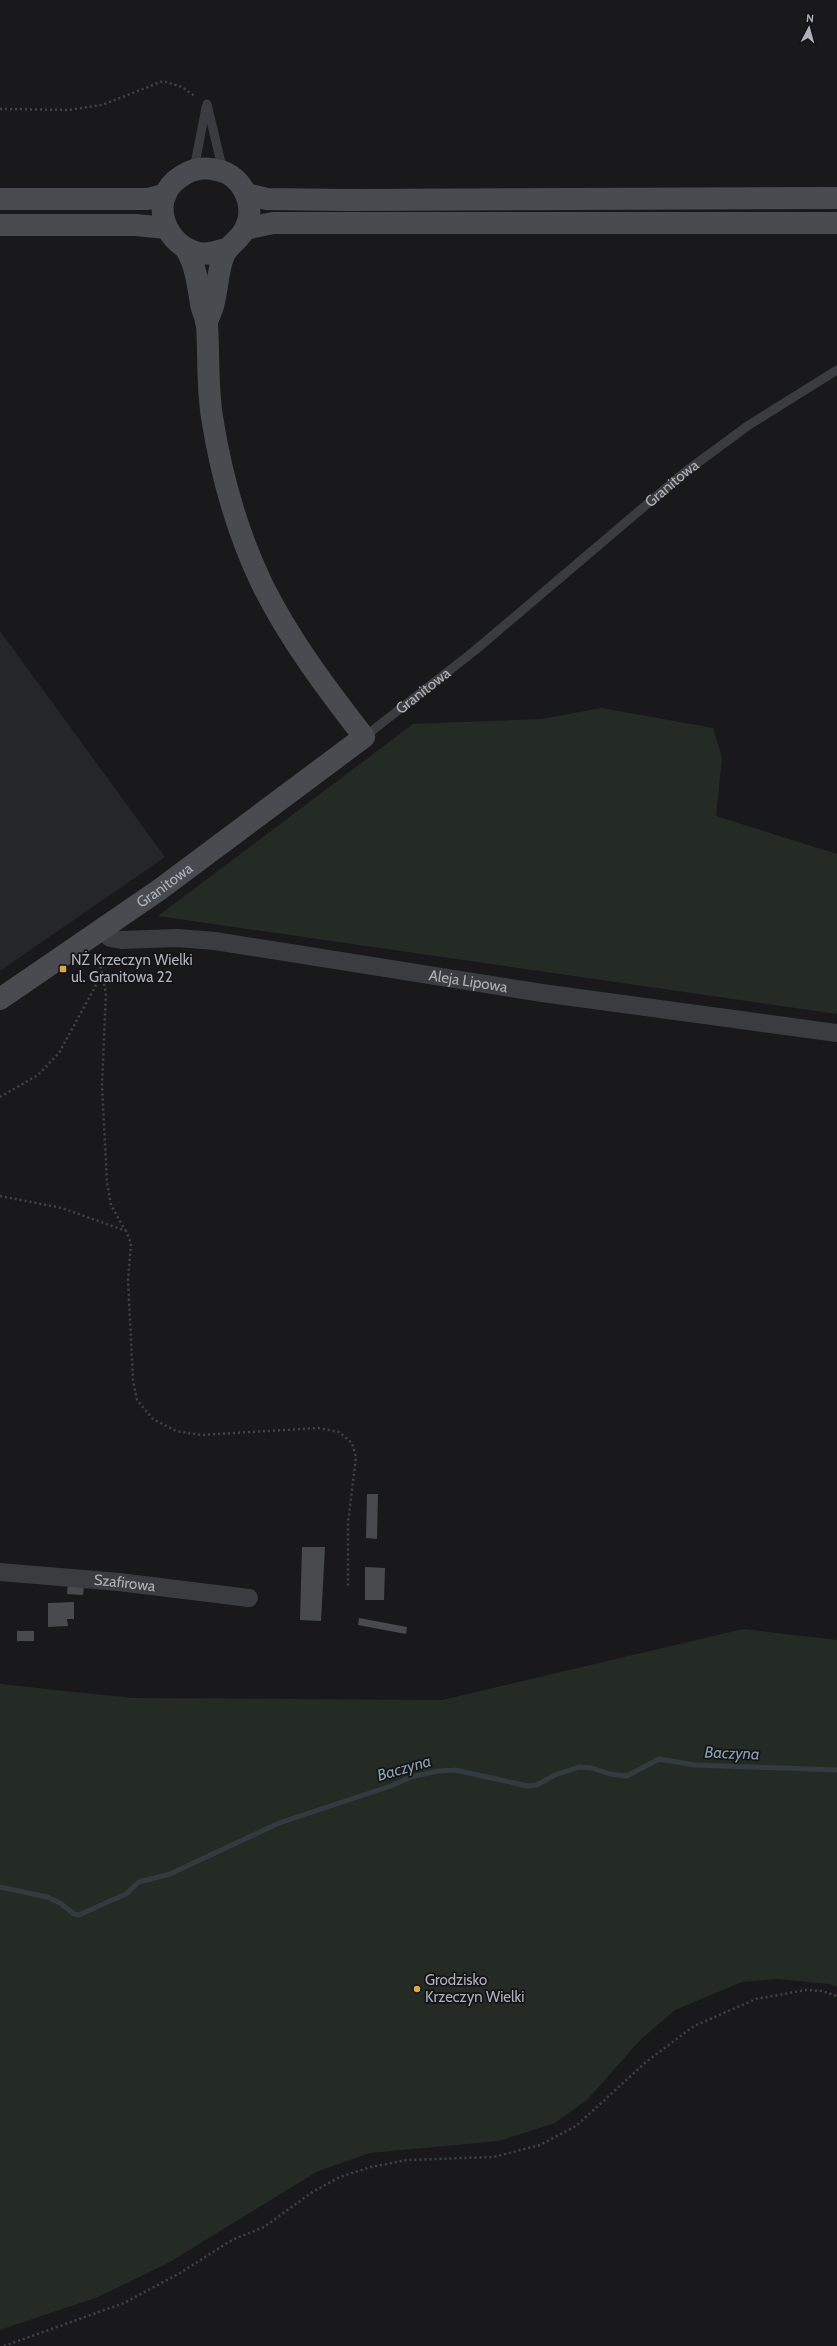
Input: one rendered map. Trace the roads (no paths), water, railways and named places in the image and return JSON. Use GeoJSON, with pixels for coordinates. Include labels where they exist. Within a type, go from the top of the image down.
{"type":"FeatureCollection","features":[{"type":"Feature","properties":{"kind":"main road"},"geometry":{"type":"LineString","coordinates":[[186,249],[200,253],[215,253],[228,248],[238,240],[245,229],[249,218],[249,206],[246,194],[240,184],[222,171],[208,168],[194,169],[182,175],[173,183],[166,194],[163,206],[167,228],[172,236],[186,249],[194,265],[202,311],[206,322],[209,396],[218,453],[227,489],[249,555],[262,584],[288,631],[364,737]]}},
{"type":"Feature","properties":{"kind":"main road"},"geometry":{"type":"LineString","coordinates":[[0,199],[148,199],[166,194]]}},
{"type":"Feature","properties":{"kind":"main road"},"geometry":{"type":"LineString","coordinates":[[246,194],[267,199],[317,200],[837,198]]}},
{"type":"Feature","properties":{"kind":"main road"},"geometry":{"type":"LineString","coordinates":[[245,229],[273,223],[837,223]]}},
{"type":"Feature","properties":{"kind":"main road"},"geometry":{"type":"LineString","coordinates":[[0,225],[135,225],[167,228]]}},
{"type":"Feature","properties":{"kind":"main road"},"geometry":{"type":"LineString","coordinates":[[206,322],[213,307],[222,263],[228,248]]}},
{"type":"Feature","properties":{"kind":"main road","name":"Granitowa"},"geometry":{"type":"LineString","coordinates":[[0,999],[171,882],[364,737]]}},
{"type":"Feature","properties":{"kind":"street","name":"Aleja Lipowa"},"geometry":{"type":"LineString","coordinates":[[97,934],[121,940],[177,938],[215,941],[542,993],[837,1033]]}},
{"type":"Feature","properties":{"kind":"street","name":"Szafirowa"},"geometry":{"type":"LineString","coordinates":[[0,1572],[126,1583],[249,1598]]}},
{"type":"Feature","properties":{"kind":"lane"},"geometry":{"type":"LineString","coordinates":[[194,169],[207,104],[222,171]]}},
{"type":"Feature","properties":{"kind":"lane","name":"Granitowa"},"geometry":{"type":"LineString","coordinates":[[364,737],[478,647],[684,472],[749,425],[837,370]]}},
{"type":"Feature","properties":{"kind":"waterway","name":"Baczyna"},"geometry":{"type":"LineString","coordinates":[[0,1887],[47,1897],[60,1903],[74,1914],[79,1915],[126,1894],[139,1882],[170,1874],[279,1823],[391,1786],[411,1777],[438,1771],[455,1770],[528,1786],[537,1785],[555,1775],[579,1767],[592,1768],[610,1774],[627,1776],[659,1759],[695,1765],[837,1770]]}},
{"type":"Feature","properties":{"kind":"place","name":"NŻ Krzeczyn Wielki ul. Granitowa 22"},"geometry":{"type":"Point","coordinates":[63,969]}},
{"type":"Feature","properties":{"kind":"place","name":"Grodzisko Krzeczyn Wielki"},"geometry":{"type":"Point","coordinates":[417,1989]}}]}
